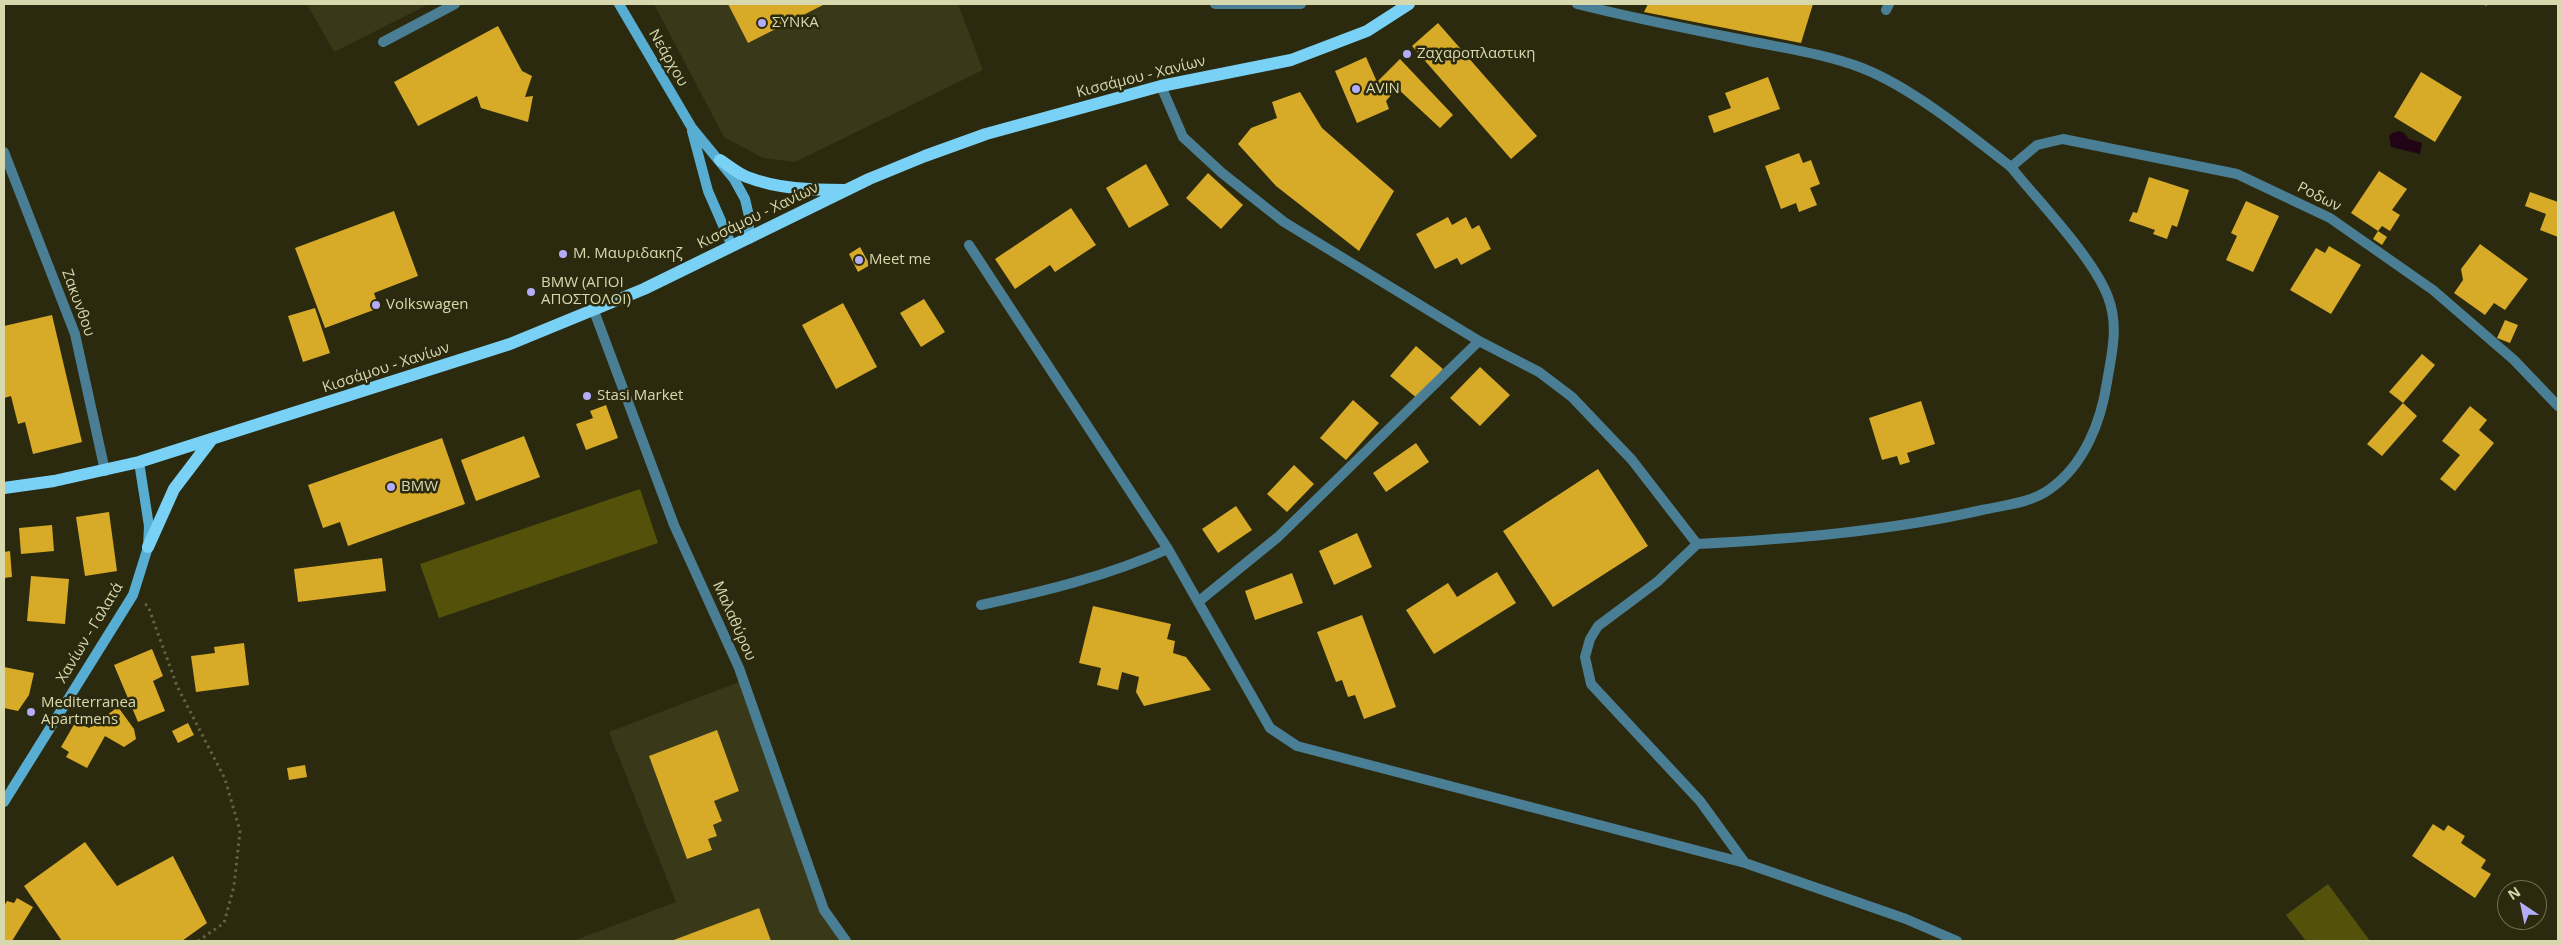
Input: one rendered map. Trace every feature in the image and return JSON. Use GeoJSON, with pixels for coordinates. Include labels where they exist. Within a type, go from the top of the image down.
{"type":"FeatureCollection","features":[{"type":"Feature","properties":{"kind":"main road","name":"Κισσάμου - Χανίων"},"geometry":{"type":"LineString","coordinates":[[4,488],[105,471],[139,462],[510,344],[594,312],[749,239],[846,190],[925,156],[986,134],[1161,86],[1291,60],[1367,31],[1409,4]]}},
{"type":"Feature","properties":{"kind":"main road"},"geometry":{"type":"LineString","coordinates":[[720,160],[745,176],[769,184],[804,190],[846,190]]}},
{"type":"Feature","properties":{"kind":"main road"},"geometry":{"type":"LineString","coordinates":[[148,546],[174,489],[212,439]]}},
{"type":"Feature","properties":{"kind":"street"},"geometry":{"type":"LineString","coordinates":[[383,42],[455,4]]}},
{"type":"Feature","properties":{"kind":"street","name":"Νεάρχου"},"geometry":{"type":"LineString","coordinates":[[619,4],[692,128],[720,160],[745,199],[749,216],[749,239]]}},
{"type":"Feature","properties":{"kind":"street"},"geometry":{"type":"LineString","coordinates":[[1215,4],[1301,4]]}},
{"type":"Feature","properties":{"kind":"street"},"geometry":{"type":"LineString","coordinates":[[1577,4],[1636,19],[1810,53],[1863,68],[1900,88],[2013,165],[2094,271],[2108,296],[2115,326],[2105,395],[2095,428],[2080,460],[2052,488],[2035,499],[1963,515],[1880,528],[1789,539],[1697,544],[1657,582],[1598,626],[1590,639],[1585,657],[1591,684],[1700,801],[1745,863]]}},
{"type":"Feature","properties":{"kind":"street"},"geometry":{"type":"LineString","coordinates":[[1161,86],[1183,137],[1222,173],[1284,222],[1479,341],[1539,372],[1572,398],[1632,460],[1697,544]]}},
{"type":"Feature","properties":{"kind":"street","name":"Νεάρχου"},"geometry":{"type":"LineString","coordinates":[[692,128],[702,170],[732,246]]}},
{"type":"Feature","properties":{"kind":"street","name":"Ροδων"},"geometry":{"type":"LineString","coordinates":[[2013,165],[2037,144],[2064,139],[2237,174],[2330,218],[2432,290],[2514,360],[2558,406]]}},
{"type":"Feature","properties":{"kind":"street","name":"Ζακυνθου"},"geometry":{"type":"LineString","coordinates":[[5,155],[75,334],[105,471]]}},
{"type":"Feature","properties":{"kind":"street"},"geometry":{"type":"LineString","coordinates":[[969,245],[1168,549],[1270,728],[1297,746],[1745,863],[1906,919],[1957,941]]}},
{"type":"Feature","properties":{"kind":"street","name":"Μαλαθύρου"},"geometry":{"type":"LineString","coordinates":[[594,312],[674,524],[739,668],[824,910],[846,941]]}},
{"type":"Feature","properties":{"kind":"street"},"geometry":{"type":"LineString","coordinates":[[1198,602],[1278,537],[1479,341]]}},
{"type":"Feature","properties":{"kind":"street","name":"Χανίων - Γαλατά"},"geometry":{"type":"LineString","coordinates":[[4,802],[132,595],[148,546],[149,526],[139,462]]}},
{"type":"Feature","properties":{"kind":"street"},"geometry":{"type":"LineString","coordinates":[[981,605],[1058,588],[1132,565],[1168,549]]}},
{"type":"Feature","properties":{"kind":"path"},"geometry":{"type":"LineString","coordinates":[[132,595],[148,606],[177,686],[225,779],[240,832],[234,886],[224,923],[198,941]]}},
{"type":"Feature","properties":{"kind":"shaded area"},"geometry":{"type":"Polygon","coordinates":[[[307,4],[429,4],[334,52],[307,4]]]}},
{"type":"Feature","properties":{"kind":"shaded area"},"geometry":{"type":"Polygon","coordinates":[[[654,4],[958,4],[983,70],[795,162],[763,158],[724,137],[654,4]]]}},
{"type":"Feature","properties":{"kind":"shaded area"},"geometry":{"type":"Polygon","coordinates":[[[2399,131],[2404,133],[2409,139],[2422,143],[2420,154],[2391,147],[2389,136],[2399,131]]]}},
{"type":"Feature","properties":{"kind":"shaded area"},"geometry":{"type":"Polygon","coordinates":[[[640,489],[658,543],[439,618],[420,564],[640,489]]]}},
{"type":"Feature","properties":{"kind":"shaded area"},"geometry":{"type":"Polygon","coordinates":[[[739,682],[822,900],[844,941],[573,941],[676,902],[609,732],[739,682]]]}},
{"type":"Feature","properties":{"kind":"shaded area"},"geometry":{"type":"Polygon","coordinates":[[[2328,884],[2370,941],[2306,941],[2286,915],[2328,884]]]}},
{"type":"Feature","properties":{"kind":"building","name":"ΣΥΝΚΑ"},"geometry":{"type":"Polygon","coordinates":[[[728,4],[825,4],[748,43],[728,4]]]}},
{"type":"Feature","properties":{"kind":"building"},"geometry":{"type":"Polygon","coordinates":[[[1648,4],[1813,4],[1801,43],[1644,12],[1648,4]]]}},
{"type":"Feature","properties":{"kind":"building"},"geometry":{"type":"Polygon","coordinates":[[[1438,23],[1537,136],[1511,159],[1412,46],[1438,23]]]}},
{"type":"Feature","properties":{"kind":"building"},"geometry":{"type":"Polygon","coordinates":[[[498,26],[522,71],[532,76],[525,97],[533,96],[528,122],[481,108],[477,96],[418,126],[394,82],[498,26]]]}},
{"type":"Feature","properties":{"kind":"building"},"geometry":{"type":"Polygon","coordinates":[[[1366,57],[1377,82],[1400,59],[1453,115],[1440,128],[1397,88],[1386,101],[1389,109],[1357,123],[1335,71],[1366,57]]]}},
{"type":"Feature","properties":{"kind":"building"},"geometry":{"type":"Polygon","coordinates":[[[2421,72],[2462,97],[2435,142],[2394,117],[2421,72]]]}},
{"type":"Feature","properties":{"kind":"building"},"geometry":{"type":"Polygon","coordinates":[[[1768,77],[1780,109],[1714,133],[1708,116],[1731,108],[1725,93],[1768,77]]]}},
{"type":"Feature","properties":{"kind":"building"},"geometry":{"type":"Polygon","coordinates":[[[1300,92],[1322,128],[1394,191],[1359,251],[1276,186],[1238,144],[1251,128],[1277,118],[1272,102],[1300,92]]]}},
{"type":"Feature","properties":{"kind":"building"},"geometry":{"type":"Polygon","coordinates":[[[1799,153],[1803,163],[1811,160],[1820,184],[1810,188],[1817,205],[1799,212],[1796,203],[1781,209],[1765,166],[1799,153]]]}},
{"type":"Feature","properties":{"kind":"building"},"geometry":{"type":"Polygon","coordinates":[[[1146,164],[1169,205],[1129,228],[1106,188],[1146,164]]]}},
{"type":"Feature","properties":{"kind":"building"},"geometry":{"type":"Polygon","coordinates":[[[2379,171],[2407,189],[2392,210],[2400,215],[2390,231],[2382,226],[2378,231],[2351,213],[2379,171]]]}},
{"type":"Feature","properties":{"kind":"building"},"geometry":{"type":"Polygon","coordinates":[[[1208,173],[1243,205],[1221,229],[1186,198],[1208,173]]]}},
{"type":"Feature","properties":{"kind":"building"},"geometry":{"type":"Polygon","coordinates":[[[2149,177],[2189,190],[2177,227],[2172,225],[2167,239],[2153,234],[2155,230],[2129,221],[2133,212],[2137,213],[2149,177]]]}},
{"type":"Feature","properties":{"kind":"building"},"geometry":{"type":"Polygon","coordinates":[[[2530,192],[2558,202],[2558,237],[2540,230],[2546,214],[2525,206],[2530,192]]]}},
{"type":"Feature","properties":{"kind":"building"},"geometry":{"type":"Polygon","coordinates":[[[2246,201],[2279,216],[2253,272],[2226,260],[2237,236],[2231,233],[2246,201]]]}},
{"type":"Feature","properties":{"kind":"building"},"geometry":{"type":"Polygon","coordinates":[[[1071,208],[1096,245],[1055,272],[1050,265],[1015,289],[995,259],[1071,208]]]}},
{"type":"Feature","properties":{"kind":"building"},"geometry":{"type":"Polygon","coordinates":[[[394,211],[418,276],[374,293],[379,308],[325,328],[295,248],[394,211]]]}},
{"type":"Feature","properties":{"kind":"building"},"geometry":{"type":"Polygon","coordinates":[[[1448,217],[1452,225],[1466,217],[1472,229],[1479,225],[1491,249],[1461,265],[1457,258],[1435,269],[1416,234],[1448,217]]]}},
{"type":"Feature","properties":{"kind":"building"},"geometry":{"type":"Polygon","coordinates":[[[2378,231],[2387,237],[2382,245],[2373,239],[2378,231]]]}},
{"type":"Feature","properties":{"kind":"building"},"geometry":{"type":"Polygon","coordinates":[[[2480,244],[2528,279],[2505,310],[2494,303],[2485,315],[2454,293],[2463,280],[2461,269],[2480,244]]]}},
{"type":"Feature","properties":{"kind":"building"},"geometry":{"type":"Polygon","coordinates":[[[2329,246],[2361,265],[2331,314],[2290,290],[2316,248],[2325,253],[2329,246]]]}},
{"type":"Feature","properties":{"kind":"building"},"geometry":{"type":"Polygon","coordinates":[[[860,247],[870,265],[858,272],[849,254],[860,247]]]}},
{"type":"Feature","properties":{"kind":"building"},"geometry":{"type":"Polygon","coordinates":[[[924,299],[945,332],[921,347],[900,313],[924,299]]]}},
{"type":"Feature","properties":{"kind":"building"},"geometry":{"type":"Polygon","coordinates":[[[843,303],[877,367],[836,389],[802,325],[843,303]]]}},
{"type":"Feature","properties":{"kind":"building"},"geometry":{"type":"Polygon","coordinates":[[[315,308],[330,353],[303,362],[288,316],[315,308]]]}},
{"type":"Feature","properties":{"kind":"building"},"geometry":{"type":"Polygon","coordinates":[[[52,315],[82,442],[33,454],[25,422],[18,424],[11,396],[4,398],[4,326],[52,315]]]}},
{"type":"Feature","properties":{"kind":"building"},"geometry":{"type":"Polygon","coordinates":[[[2505,320],[2518,325],[2510,343],[2497,338],[2505,320]]]}},
{"type":"Feature","properties":{"kind":"building"},"geometry":{"type":"Polygon","coordinates":[[[1416,346],[1443,369],[1418,399],[1390,376],[1416,346]]]}},
{"type":"Feature","properties":{"kind":"building"},"geometry":{"type":"Polygon","coordinates":[[[2422,354],[2435,365],[2403,403],[2389,392],[2422,354]]]}},
{"type":"Feature","properties":{"kind":"building"},"geometry":{"type":"Polygon","coordinates":[[[1480,367],[1510,395],[1480,426],[1450,398],[1480,367]]]}},
{"type":"Feature","properties":{"kind":"building"},"geometry":{"type":"Polygon","coordinates":[[[1353,400],[1379,423],[1346,460],[1320,438],[1353,400]]]}},
{"type":"Feature","properties":{"kind":"building"},"geometry":{"type":"Polygon","coordinates":[[[1921,401],[1935,444],[1907,453],[1910,462],[1900,465],[1897,456],[1882,460],[1869,418],[1921,401]]]}},
{"type":"Feature","properties":{"kind":"building"},"geometry":{"type":"Polygon","coordinates":[[[2403,403],[2417,416],[2382,456],[2367,444],[2403,403]]]}},
{"type":"Feature","properties":{"kind":"building"},"geometry":{"type":"Polygon","coordinates":[[[606,405],[618,438],[586,450],[576,424],[593,418],[590,411],[606,405]]]}},
{"type":"Feature","properties":{"kind":"building"},"geometry":{"type":"Polygon","coordinates":[[[2470,406],[2487,420],[2479,430],[2494,443],[2455,491],[2440,479],[2460,455],[2442,441],[2470,406]]]}},
{"type":"Feature","properties":{"kind":"building"},"geometry":{"type":"Polygon","coordinates":[[[524,436],[540,477],[476,501],[461,460],[524,436]]]}},
{"type":"Feature","properties":{"kind":"building"},"geometry":{"type":"Polygon","coordinates":[[[442,438],[465,504],[348,546],[340,522],[323,528],[308,485],[442,438]]]}},
{"type":"Feature","properties":{"kind":"building"},"geometry":{"type":"Polygon","coordinates":[[[1416,443],[1429,462],[1386,492],[1373,473],[1416,443]]]}},
{"type":"Feature","properties":{"kind":"building"},"geometry":{"type":"Polygon","coordinates":[[[1294,465],[1314,484],[1287,512],[1267,494],[1294,465]]]}},
{"type":"Feature","properties":{"kind":"building"},"geometry":{"type":"Polygon","coordinates":[[[1598,469],[1648,546],[1553,607],[1503,531],[1598,469]]]}},
{"type":"Feature","properties":{"kind":"building"},"geometry":{"type":"Polygon","coordinates":[[[1236,506],[1252,530],[1218,553],[1202,529],[1236,506]]]}},
{"type":"Feature","properties":{"kind":"building"},"geometry":{"type":"Polygon","coordinates":[[[109,512],[117,571],[85,576],[76,517],[109,512]]]}},
{"type":"Feature","properties":{"kind":"building"},"geometry":{"type":"Polygon","coordinates":[[[52,525],[54,551],[21,554],[19,528],[52,525]]]}},
{"type":"Feature","properties":{"kind":"building"},"geometry":{"type":"Polygon","coordinates":[[[1357,533],[1372,567],[1334,585],[1319,551],[1357,533]]]}},
{"type":"Feature","properties":{"kind":"building"},"geometry":{"type":"Polygon","coordinates":[[[10,551],[12,577],[4,578],[4,552],[10,551]]]}},
{"type":"Feature","properties":{"kind":"building"},"geometry":{"type":"Polygon","coordinates":[[[382,558],[386,591],[298,602],[294,569],[382,558]]]}},
{"type":"Feature","properties":{"kind":"building"},"geometry":{"type":"Polygon","coordinates":[[[1497,572],[1516,603],[1434,654],[1406,610],[1448,583],[1457,597],[1497,572]]]}},
{"type":"Feature","properties":{"kind":"building"},"geometry":{"type":"Polygon","coordinates":[[[1292,573],[1303,603],[1255,620],[1245,591],[1292,573]]]}},
{"type":"Feature","properties":{"kind":"building"},"geometry":{"type":"Polygon","coordinates":[[[31,576],[69,579],[65,624],[27,621],[31,576]]]}},
{"type":"Feature","properties":{"kind":"building"},"geometry":{"type":"Polygon","coordinates":[[[1093,606],[1171,624],[1167,639],[1175,641],[1173,653],[1186,657],[1211,690],[1144,706],[1136,692],[1139,677],[1122,672],[1118,690],[1097,685],[1101,668],[1079,663],[1093,606]]]}},
{"type":"Feature","properties":{"kind":"building"},"geometry":{"type":"Polygon","coordinates":[[[1362,615],[1396,707],[1364,719],[1355,695],[1348,697],[1342,680],[1336,682],[1317,632],[1362,615]]]}},
{"type":"Feature","properties":{"kind":"building"},"geometry":{"type":"Polygon","coordinates":[[[244,643],[249,685],[196,692],[191,656],[215,653],[214,647],[244,643]]]}},
{"type":"Feature","properties":{"kind":"building"},"geometry":{"type":"Polygon","coordinates":[[[152,649],[163,676],[153,681],[165,711],[138,722],[114,665],[152,649]]]}},
{"type":"Feature","properties":{"kind":"building"},"geometry":{"type":"Polygon","coordinates":[[[4,667],[34,673],[29,695],[18,711],[4,708],[4,667]]]}},
{"type":"Feature","properties":{"kind":"building"},"geometry":{"type":"Polygon","coordinates":[[[118,707],[134,729],[136,739],[124,747],[105,736],[87,768],[66,757],[69,752],[61,747],[76,721],[89,728],[118,707]]]}},
{"type":"Feature","properties":{"kind":"building"},"geometry":{"type":"Polygon","coordinates":[[[188,723],[194,735],[178,743],[172,731],[188,723]]]}},
{"type":"Feature","properties":{"kind":"building"},"geometry":{"type":"Polygon","coordinates":[[[717,730],[739,791],[714,801],[722,821],[713,825],[717,836],[708,839],[712,850],[687,859],[649,756],[717,730]]]}},
{"type":"Feature","properties":{"kind":"building"},"geometry":{"type":"Polygon","coordinates":[[[305,765],[307,777],[289,780],[287,768],[305,765]]]}},
{"type":"Feature","properties":{"kind":"building"},"geometry":{"type":"Polygon","coordinates":[[[2433,824],[2444,831],[2448,825],[2465,836],[2461,843],[2486,860],[2481,868],[2491,874],[2475,898],[2412,856],[2433,824]]]}},
{"type":"Feature","properties":{"kind":"building"},"geometry":{"type":"Polygon","coordinates":[[[85,842],[117,886],[173,856],[207,923],[182,941],[62,941],[24,886],[85,842]]]}},
{"type":"Feature","properties":{"kind":"building"},"geometry":{"type":"Polygon","coordinates":[[[17,898],[33,907],[12,941],[4,941],[4,906],[7,901],[14,903],[17,898]]]}},
{"type":"Feature","properties":{"kind":"building"},"geometry":{"type":"Polygon","coordinates":[[[759,908],[771,941],[671,941],[759,908]]]}},
{"type":"Feature","properties":{"kind":"place","name":"ΣΥΝΚΑ"},"geometry":{"type":"Point","coordinates":[762,23]}},
{"type":"Feature","properties":{"kind":"place","name":"Ζαχαροπλαστικη"},"geometry":{"type":"Point","coordinates":[1407,54]}},
{"type":"Feature","properties":{"kind":"place","name":"AVIN"},"geometry":{"type":"Point","coordinates":[1356,89]}},
{"type":"Feature","properties":{"kind":"place","name":"Μ. Μαυριδακηζ"},"geometry":{"type":"Point","coordinates":[563,254]}},
{"type":"Feature","properties":{"kind":"place","name":"Meet me"},"geometry":{"type":"Point","coordinates":[859,260]}},
{"type":"Feature","properties":{"kind":"place","name":"BMW (ΑΓΙΟΙ ΑΠΟΣΤΟΛΟΙ)"},"geometry":{"type":"Point","coordinates":[531,292]}},
{"type":"Feature","properties":{"kind":"place","name":"Volkswagen"},"geometry":{"type":"Point","coordinates":[376,305]}},
{"type":"Feature","properties":{"kind":"place","name":"Stasi Market"},"geometry":{"type":"Point","coordinates":[587,396]}},
{"type":"Feature","properties":{"kind":"place","name":"BMW"},"geometry":{"type":"Point","coordinates":[391,487]}},
{"type":"Feature","properties":{"kind":"place","name":"Mediterranea Apartmens"},"geometry":{"type":"Point","coordinates":[31,712]}}]}
